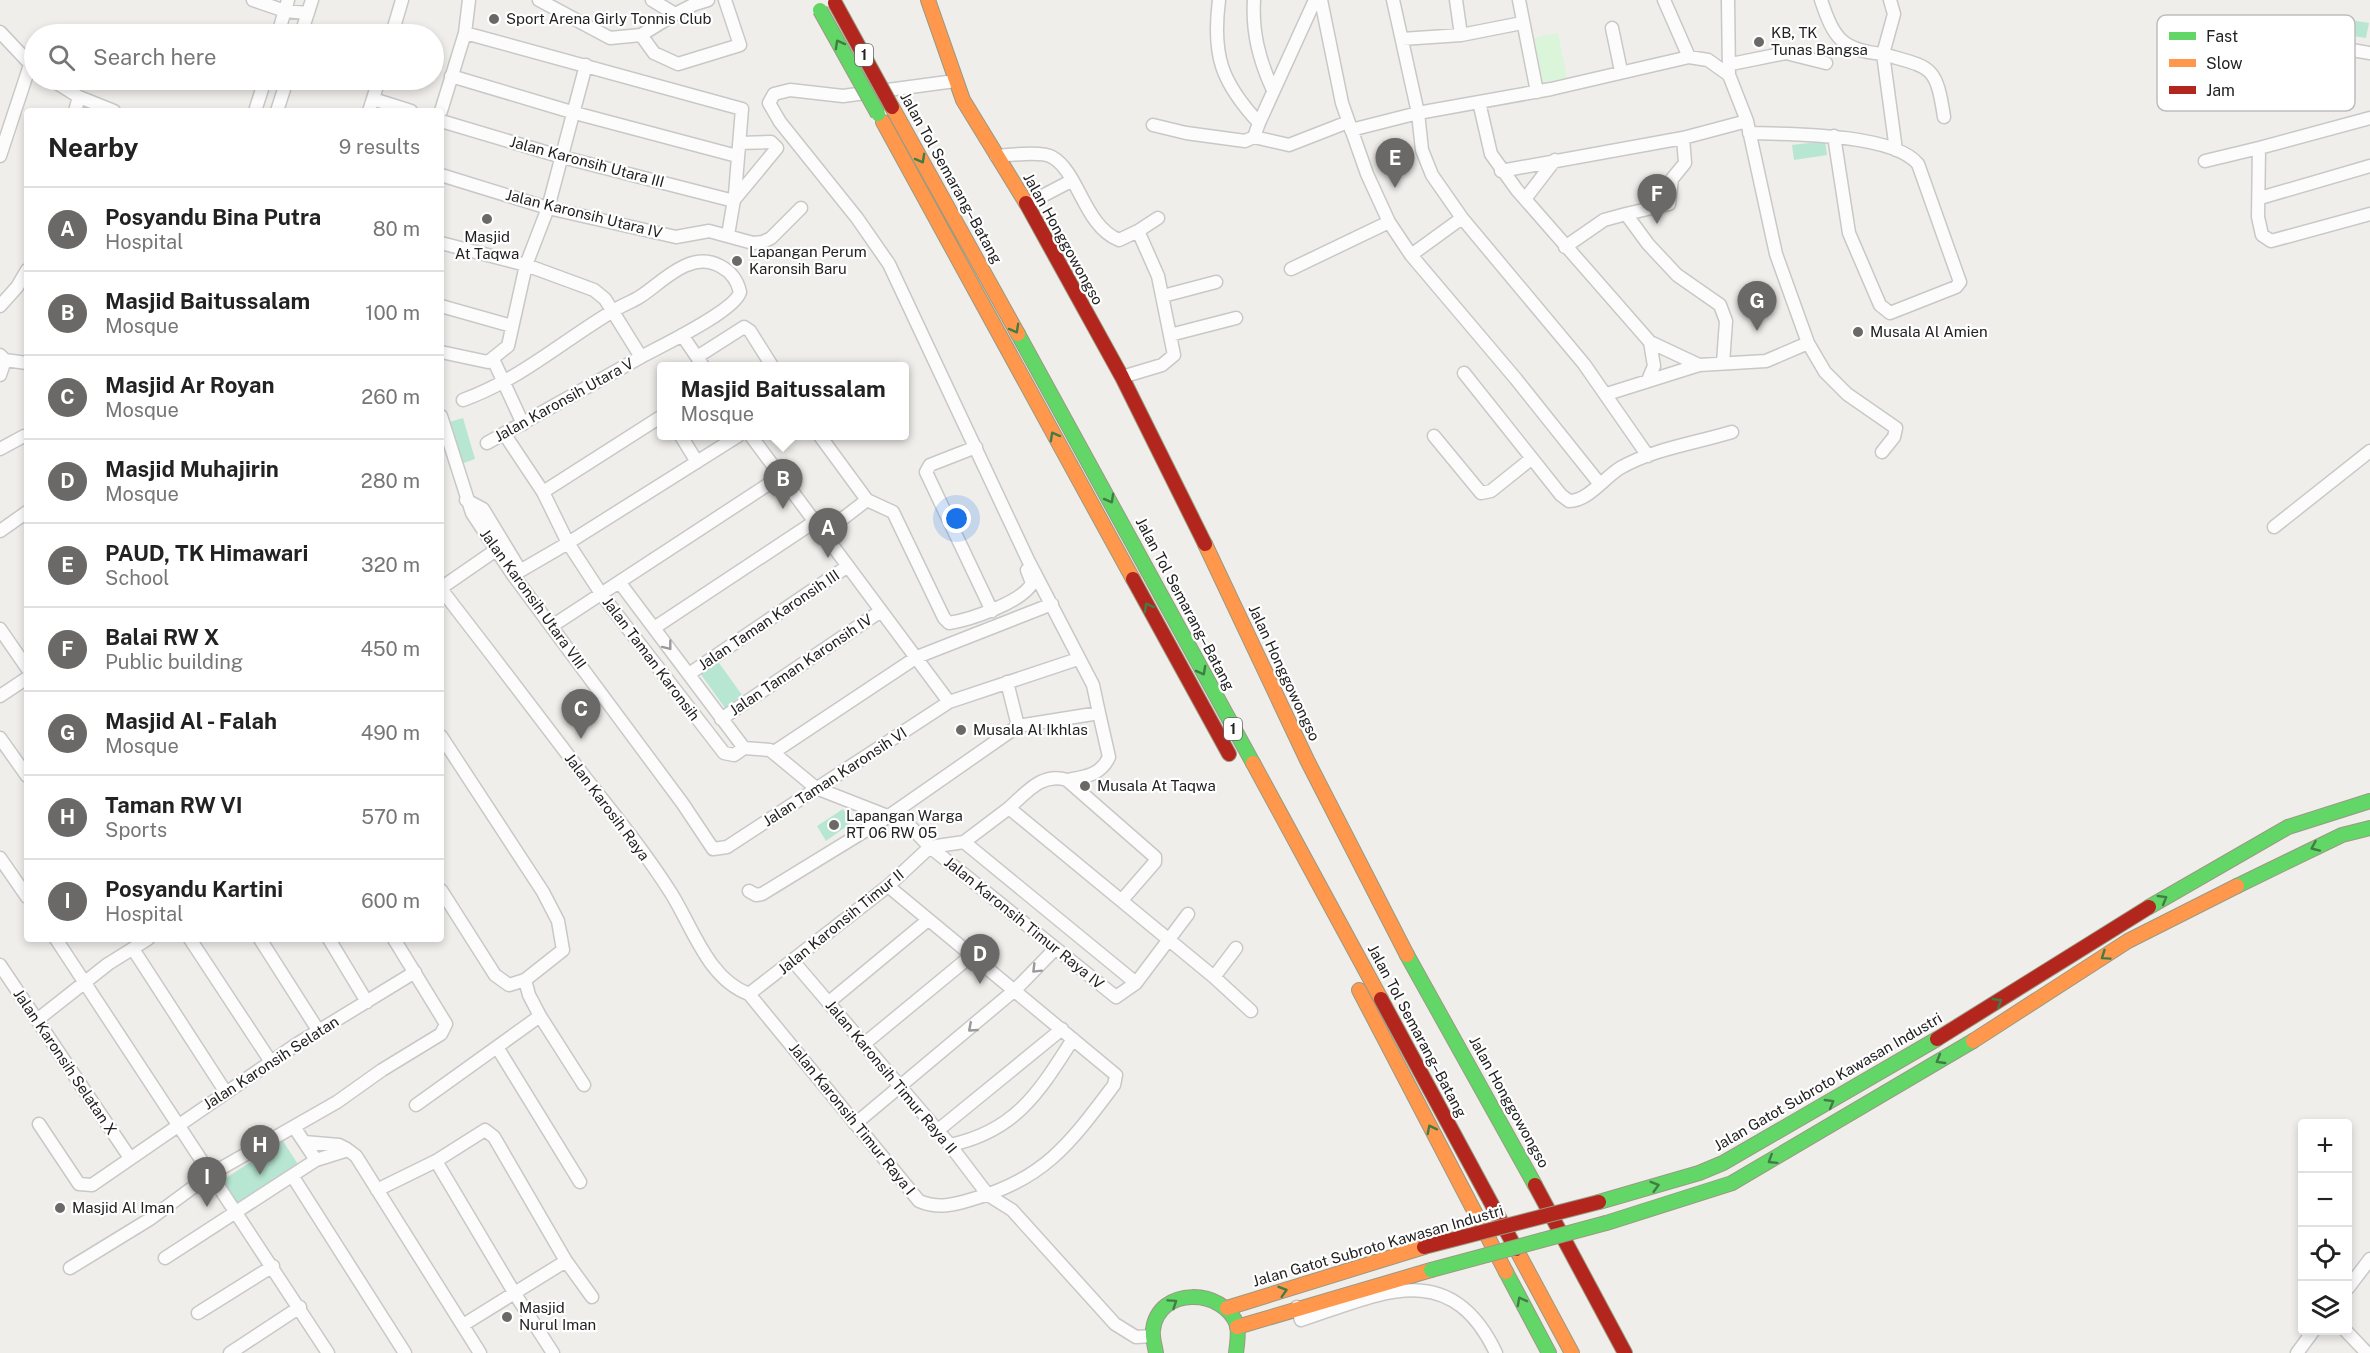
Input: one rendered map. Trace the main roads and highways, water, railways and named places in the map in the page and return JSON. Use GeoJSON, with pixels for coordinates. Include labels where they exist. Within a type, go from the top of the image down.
{"type":"FeatureCollection","features":[{"type":"Feature","properties":{"kind":"main road","name":"Jalan Honggowongso"},"geometry":{"type":"LineString","coordinates":[[928,0],[955,81],[971,115],[1027,204],[1122,377],[1206,545],[1307,760],[1412,965],[1491,1101],[1625,1353]]}},
{"type":"Feature","properties":{"kind":"main road","name":"Jalan Tol Semarang–Batang"},"geometry":{"type":"LineString","coordinates":[[834,2],[1129,533],[1572,1353]]}},
{"type":"Feature","properties":{"kind":"main road","name":"1"},"geometry":{"type":"LineString","coordinates":[[817,5],[1238,771]]}},
{"type":"Feature","properties":{"kind":"main road","name":"Jalan Gatot Subroto Kawasan Industri"},"geometry":{"type":"LineString","coordinates":[[1227,1308],[1424,1247],[1599,1202],[1699,1173],[1723,1163],[1839,1098],[2032,982],[2152,905],[2288,827],[2340,808],[2370,801]]}},
{"type":"Feature","properties":{"kind":"main road"},"geometry":{"type":"LineString","coordinates":[[1237,1326],[1297,1307],[1606,1223],[1704,1194],[1732,1183],[2015,1016],[2128,941],[2298,855],[2342,835],[2370,828]]}},
{"type":"Feature","properties":{"kind":"main road"},"geometry":{"type":"LineString","coordinates":[[1354,981],[1549,1353]]}},
{"type":"Feature","properties":{"kind":"main road"},"geometry":{"type":"LineString","coordinates":[[1156,1353],[1153,1336],[1161,1312],[1181,1297],[1206,1296],[1227,1308],[1237,1326],[1239,1339],[1236,1353]]}},
{"type":"Feature","properties":{"kind":"place","name":"Sport Arena Girly Tonnis Club"},"geometry":{"type":"Point","coordinates":[494,19]}},
{"type":"Feature","properties":{"kind":"place","name":"KB, TK Tunas Bangsa"},"geometry":{"type":"Point","coordinates":[1759,42]}},
{"type":"Feature","properties":{"kind":"place","name":"PAUD, TK Himawari"},"geometry":{"type":"Point","coordinates":[1395,188]}},
{"type":"Feature","properties":{"kind":"place","name":"Masjid At Taqwa"},"geometry":{"type":"Point","coordinates":[487,219]}},
{"type":"Feature","properties":{"kind":"place","name":"Balai RW X"},"geometry":{"type":"Point","coordinates":[1657,224]}},
{"type":"Feature","properties":{"kind":"place","name":"Lapangan Perum Karonsih Baru"},"geometry":{"type":"Point","coordinates":[737,261]}},
{"type":"Feature","properties":{"kind":"place","name":"Masjid Al - Falah"},"geometry":{"type":"Point","coordinates":[1757,331]}},
{"type":"Feature","properties":{"kind":"place","name":"Musala Al Amien"},"geometry":{"type":"Point","coordinates":[1858,332]}},
{"type":"Feature","properties":{"kind":"place","name":"Masjid Baitussalam"},"geometry":{"type":"Point","coordinates":[783,509]}},
{"type":"Feature","properties":{"kind":"place","name":"Posyandu Bina Putra"},"geometry":{"type":"Point","coordinates":[828,558]}},
{"type":"Feature","properties":{"kind":"place","name":"Musala Al Ikhlas"},"geometry":{"type":"Point","coordinates":[961,730]}},
{"type":"Feature","properties":{"kind":"place","name":"Masjid Ar Royan"},"geometry":{"type":"Point","coordinates":[581,739]}},
{"type":"Feature","properties":{"kind":"place","name":"Musala At Taqwa"},"geometry":{"type":"Point","coordinates":[1085,786]}},
{"type":"Feature","properties":{"kind":"place","name":"Lapangan Warga RT 06 RW 05"},"geometry":{"type":"Point","coordinates":[834,825]}},
{"type":"Feature","properties":{"kind":"place","name":"Masjid Muhajirin"},"geometry":{"type":"Point","coordinates":[980,984]}},
{"type":"Feature","properties":{"kind":"place","name":"Taman RW VI"},"geometry":{"type":"Point","coordinates":[260,1175]}},
{"type":"Feature","properties":{"kind":"place","name":"Posyandu Kartini"},"geometry":{"type":"Point","coordinates":[207,1207]}},
{"type":"Feature","properties":{"kind":"place","name":"Masjid Al Iman"},"geometry":{"type":"Point","coordinates":[60,1208]}},
{"type":"Feature","properties":{"kind":"place","name":"Masjid Nurul Iman"},"geometry":{"type":"Point","coordinates":[507,1317]}}]}
